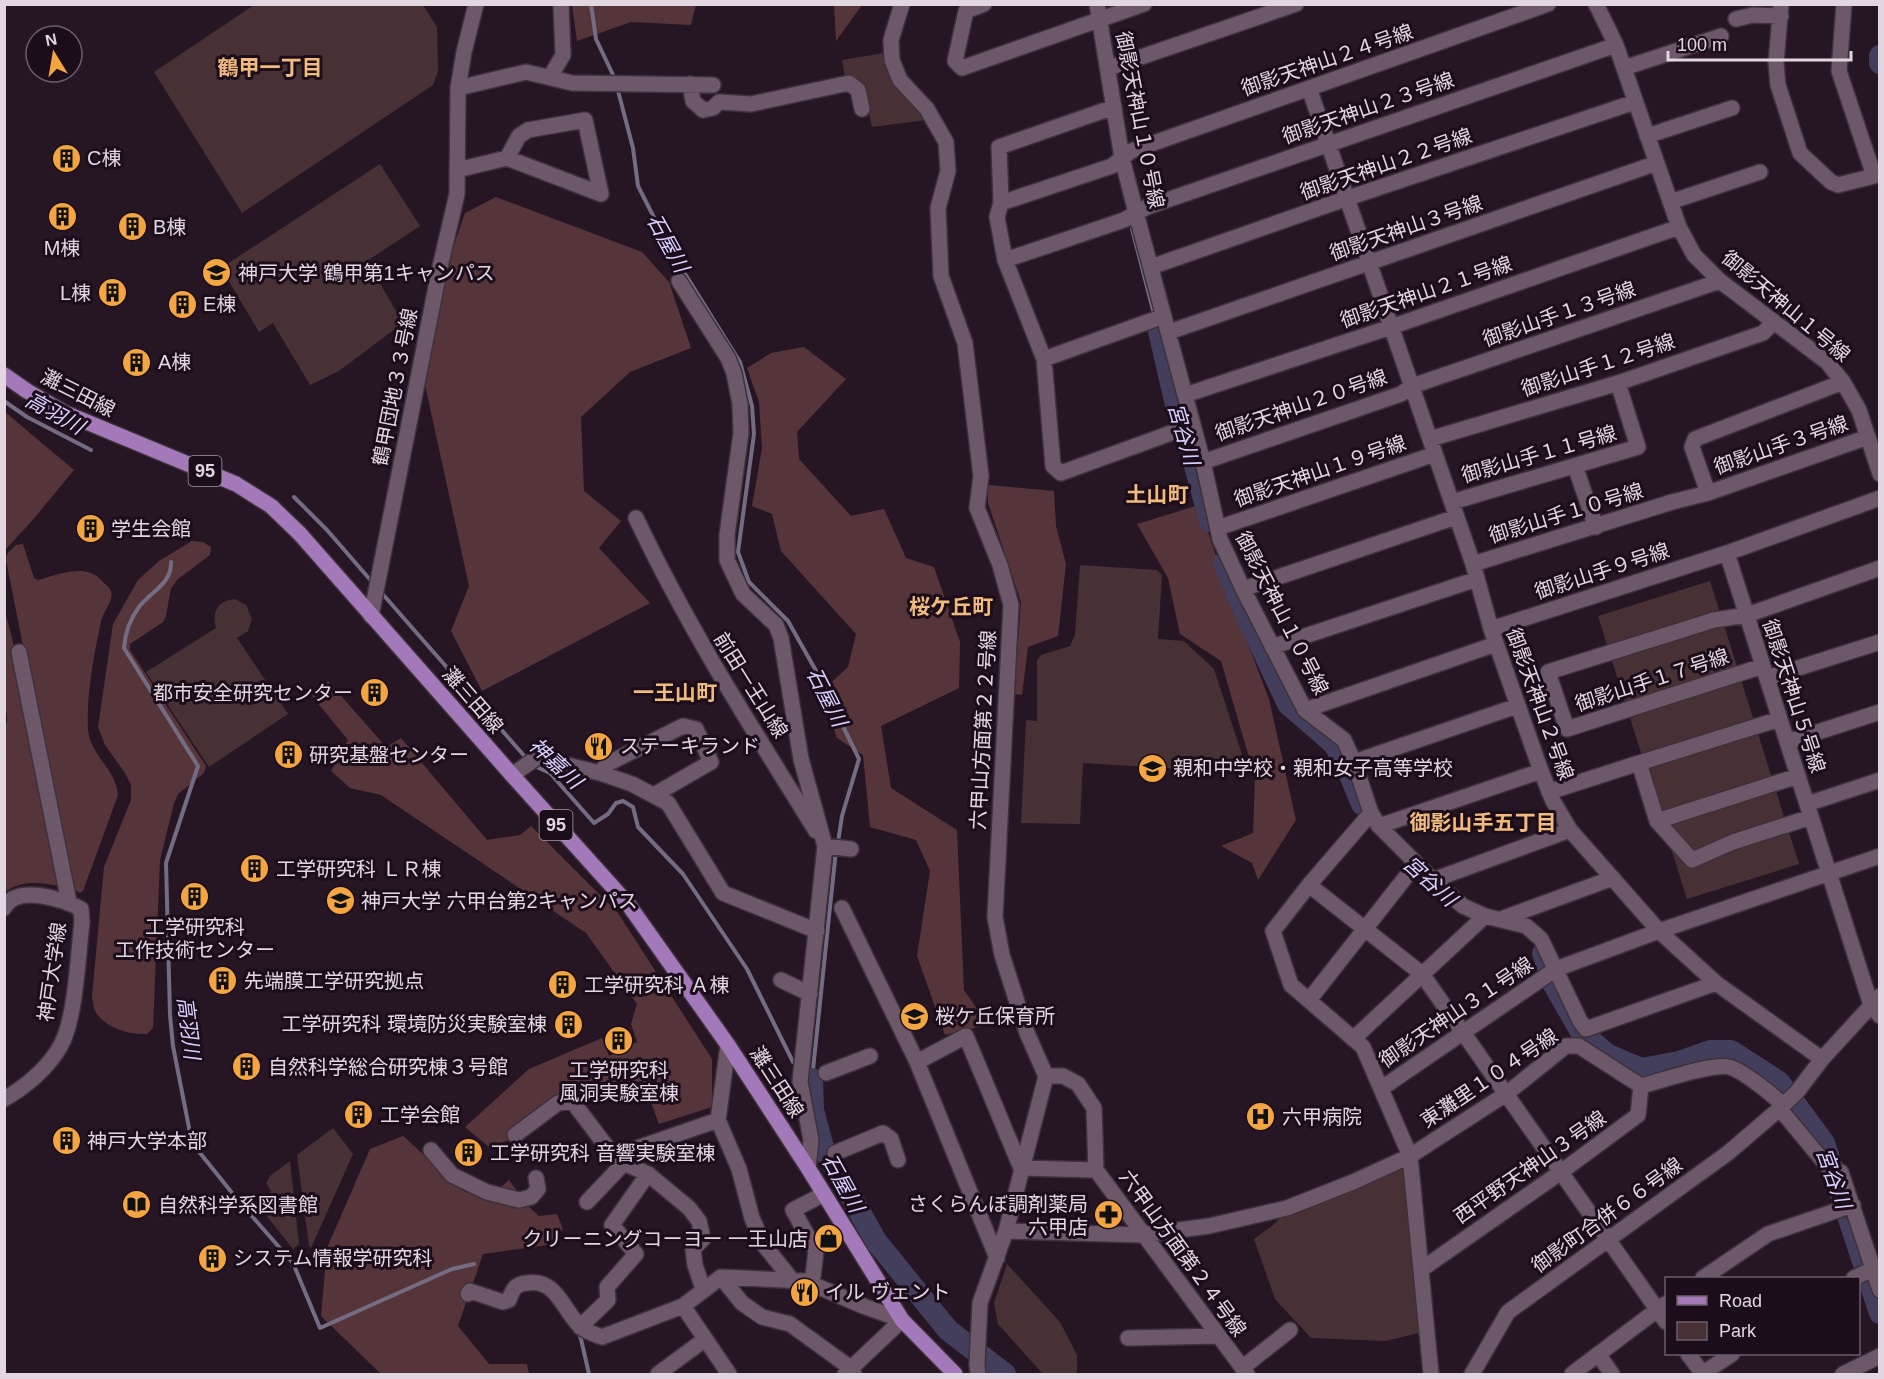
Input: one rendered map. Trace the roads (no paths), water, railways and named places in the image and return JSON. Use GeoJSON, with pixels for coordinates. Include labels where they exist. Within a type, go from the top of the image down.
{"type":"FeatureCollection","features":[{"type":"Feature","properties":{"kind":"main road","name":"灘三田線"},"geometry":{"type":"LineString","coordinates":[[4,375],[65,413],[236,484],[262,501],[300,534],[371,616],[518,771],[628,904],[728,1045],[808,1168],[902,1320],[955,1374]]}},
{"type":"Feature","properties":{"kind":"street","name":"鶴甲団地３３号線"},"geometry":{"type":"LineString","coordinates":[[371,616],[440,267],[457,194],[458,88],[476,4]]}},
{"type":"Feature","properties":{"kind":"street"},"geometry":{"type":"LineString","coordinates":[[555,79],[563,55],[561,4]]}},
{"type":"Feature","properties":{"kind":"street","name":"六甲山方面第２２号線"},"geometry":{"type":"LineString","coordinates":[[902,4],[891,40],[892,60],[900,80],[927,109],[946,142],[948,171],[938,208],[942,276],[965,343],[981,476],[977,508],[1000,565],[1011,605],[995,917],[1002,955],[1027,1033],[1046,1076]]}},
{"type":"Feature","properties":{"kind":"street"},"geometry":{"type":"LineString","coordinates":[[984,4],[966,11],[956,61],[962,68],[1098,12],[1143,4]]}},
{"type":"Feature","properties":{"kind":"street"},"geometry":{"type":"LineString","coordinates":[[1109,68],[1296,4]]}},
{"type":"Feature","properties":{"kind":"street","name":"御影天神山２４号線"},"geometry":{"type":"LineString","coordinates":[[1001,203],[1112,166],[1131,151],[1548,4]]}},
{"type":"Feature","properties":{"kind":"street","name":"御影天神山１号線"},"geometry":{"type":"LineString","coordinates":[[1596,4],[1616,45],[1679,227],[1694,255],[1720,281],[1827,362],[1843,382],[1859,410],[1880,474]]}},
{"type":"Feature","properties":{"kind":"street"},"geometry":{"type":"LineString","coordinates":[[1736,19],[1781,10],[1776,63],[1778,85],[1800,153],[1830,182],[1838,185],[1848,184],[1874,176],[1839,71],[1844,4]]}},
{"type":"Feature","properties":{"kind":"street","name":"御影天神山１０号線"},"geometry":{"type":"LineString","coordinates":[[1098,12],[1122,158],[1203,462],[1220,539],[1305,710],[1344,740],[1354,762],[1371,819],[1414,868],[1433,880],[1463,906],[1482,919],[1501,919],[1526,926],[1541,939],[1551,972],[1586,1029],[1716,983]]}},
{"type":"Feature","properties":{"kind":"street"},"geometry":{"type":"LineString","coordinates":[[1624,68],[1720,36]]}},
{"type":"Feature","properties":{"kind":"street","name":"御影天神山２３号線"},"geometry":{"type":"LineString","coordinates":[[1005,260],[1124,220],[1147,207],[1616,45]]}},
{"type":"Feature","properties":{"kind":"street"},"geometry":{"type":"LineString","coordinates":[[458,88],[526,72],[572,83],[712,85]]}},
{"type":"Feature","properties":{"kind":"street"},"geometry":{"type":"LineString","coordinates":[[690,84],[693,101],[702,110],[713,108],[719,102],[752,104],[849,83],[858,90],[862,108]]}},
{"type":"Feature","properties":{"kind":"street","name":"御影天神山２号線"},"geometry":{"type":"LineString","coordinates":[[1309,88],[1473,564],[1491,629],[1517,706],[1549,792],[1570,830],[1659,931],[1716,983],[1822,1059]]}},
{"type":"Feature","properties":{"kind":"street","name":"御影天神山２２号線"},"geometry":{"type":"LineString","coordinates":[[1151,267],[1635,102]]}},
{"type":"Feature","properties":{"kind":"street"},"geometry":{"type":"LineString","coordinates":[[1114,107],[999,147],[1001,203],[997,217],[1005,260],[1044,359],[1053,466],[1060,472],[1139,446],[1193,425]]}},
{"type":"Feature","properties":{"kind":"street"},"geometry":{"type":"LineString","coordinates":[[1647,136],[1732,108]]}},
{"type":"Feature","properties":{"kind":"street"},"geometry":{"type":"LineString","coordinates":[[458,170],[507,158],[601,194],[585,120],[528,130],[519,136],[507,158]]}},
{"type":"Feature","properties":{"kind":"street","name":"御影天神山３号線"},"geometry":{"type":"LineString","coordinates":[[1169,332],[1657,163]]}},
{"type":"Feature","properties":{"kind":"street"},"geometry":{"type":"LineString","coordinates":[[1670,202],[1760,172]]}},
{"type":"Feature","properties":{"kind":"street","name":"御影天神山２１号線"},"geometry":{"type":"LineString","coordinates":[[1185,395],[1391,327],[1679,227]]}},
{"type":"Feature","properties":{"kind":"street"},"geometry":{"type":"LineString","coordinates":[[679,281],[728,358],[734,373],[740,404],[741,433],[727,535],[727,560],[743,594],[777,626],[781,638],[801,759],[825,846],[800,1082],[811,1140],[808,1168]]}},
{"type":"Feature","properties":{"kind":"street","name":"御影山手１３号線"},"geometry":{"type":"LineString","coordinates":[[1412,386],[1720,281]]}},
{"type":"Feature","properties":{"kind":"street"},"geometry":{"type":"LineString","coordinates":[[1044,359],[1164,316]]}},
{"type":"Feature","properties":{"kind":"street","name":"御影山手１２号線"},"geometry":{"type":"LineString","coordinates":[[1433,447],[1763,333],[1774,322]]}},
{"type":"Feature","properties":{"kind":"street","name":"御影山手３号線"},"geometry":{"type":"LineString","coordinates":[[1708,494],[1692,447],[1695,439],[1843,382]]}},
{"type":"Feature","properties":{"kind":"street","name":"御影山手１１号線"},"geometry":{"type":"LineString","coordinates":[[1243,589],[1454,509],[1575,466],[1638,447],[1618,383]]}},
{"type":"Feature","properties":{"kind":"street","name":"御影天神山２０号線"},"geometry":{"type":"LineString","coordinates":[[1203,462],[1401,394],[1412,386]]}},
{"type":"Feature","properties":{"kind":"street","name":"御影山手３号線"},"geometry":{"type":"LineString","coordinates":[[1672,502],[1708,494],[1868,437]]}},
{"type":"Feature","properties":{"kind":"street","name":"御影天神山１９号線"},"geometry":{"type":"LineString","coordinates":[[1218,528],[1433,447]]}},
{"type":"Feature","properties":{"kind":"street"},"geometry":{"type":"LineString","coordinates":[[1575,466],[1596,527]]}},
{"type":"Feature","properties":{"kind":"street"},"geometry":{"type":"LineString","coordinates":[[1727,553],[1880,498]]}},
{"type":"Feature","properties":{"kind":"street","name":"御影山手１０号線"},"geometry":{"type":"LineString","coordinates":[[1473,564],[1672,502]]}},
{"type":"Feature","properties":{"kind":"street","name":"前田一王山線"},"geometry":{"type":"LineString","coordinates":[[636,518],[658,565],[698,639],[825,846]]}},
{"type":"Feature","properties":{"kind":"street","name":"御影天神山５号線"},"geometry":{"type":"LineString","coordinates":[[1727,553],[1828,872],[1877,1006]]}},
{"type":"Feature","properties":{"kind":"street","name":"御影山手９号線"},"geometry":{"type":"LineString","coordinates":[[1491,629],[1727,553]]}},
{"type":"Feature","properties":{"kind":"street"},"geometry":{"type":"LineString","coordinates":[[1747,615],[1880,568]]}},
{"type":"Feature","properties":{"kind":"street"},"geometry":{"type":"LineString","coordinates":[[1272,647],[1477,579]]}},
{"type":"Feature","properties":{"kind":"street","name":"御影山手１７号線"},"geometry":{"type":"LineString","coordinates":[[1747,615],[1714,620],[1548,672],[1567,729],[1765,672]]}},
{"type":"Feature","properties":{"kind":"street"},"geometry":{"type":"LineString","coordinates":[[1765,672],[1880,642]]}},
{"type":"Feature","properties":{"kind":"street"},"geometry":{"type":"LineString","coordinates":[[1305,710],[1496,644]]}},
{"type":"Feature","properties":{"kind":"street"},"geometry":{"type":"LineString","coordinates":[[19,652],[69,902]]}},
{"type":"Feature","properties":{"kind":"street"},"geometry":{"type":"LineString","coordinates":[[1354,762],[1517,706]]}},
{"type":"Feature","properties":{"kind":"street"},"geometry":{"type":"LineString","coordinates":[[1787,742],[1880,712]]}},
{"type":"Feature","properties":{"kind":"street"},"geometry":{"type":"LineString","coordinates":[[1549,792],[1780,719]]}},
{"type":"Feature","properties":{"kind":"street"},"geometry":{"type":"LineString","coordinates":[[600,773],[607,764],[683,726],[696,729],[711,762],[654,795]]}},
{"type":"Feature","properties":{"kind":"street"},"geometry":{"type":"LineString","coordinates":[[518,771],[542,754],[563,764],[632,784],[654,795],[668,803],[723,893],[817,931]]}},
{"type":"Feature","properties":{"kind":"street"},"geometry":{"type":"LineString","coordinates":[[1639,763],[1657,821],[1692,860],[1880,780]]}},
{"type":"Feature","properties":{"kind":"street"},"geometry":{"type":"LineString","coordinates":[[1431,1374],[1410,1156],[1363,1047],[1291,985],[1274,931],[1309,885],[1371,819],[1540,771]]}},
{"type":"Feature","properties":{"kind":"street"},"geometry":{"type":"LineString","coordinates":[[1657,821],[1798,776]]}},
{"type":"Feature","properties":{"kind":"street"},"geometry":{"type":"LineString","coordinates":[[1433,880],[1570,830]]}},
{"type":"Feature","properties":{"kind":"street"},"geometry":{"type":"LineString","coordinates":[[825,846],[851,849]]}},
{"type":"Feature","properties":{"kind":"street","name":"御影天神山３１号線"},"geometry":{"type":"LineString","coordinates":[[1382,1088],[1551,972],[1659,931],[1880,856]]}},
{"type":"Feature","properties":{"kind":"street"},"geometry":{"type":"LineString","coordinates":[[1309,1000],[1414,868]]}},
{"type":"Feature","properties":{"kind":"street"},"geometry":{"type":"LineString","coordinates":[[1501,919],[1613,878]]}},
{"type":"Feature","properties":{"kind":"street"},"geometry":{"type":"LineString","coordinates":[[1309,885],[1422,974],[1609,1241],[1664,1312],[1598,1354],[1572,1374]]}},
{"type":"Feature","properties":{"kind":"street","name":"神戸大学線"},"geometry":{"type":"LineString","coordinates":[[4,908],[6,904],[28,894],[69,902],[81,909],[82,922],[73,998],[62,1044],[50,1061],[29,1082],[4,1099]]}},
{"type":"Feature","properties":{"kind":"street"},"geometry":{"type":"LineString","coordinates":[[842,908],[917,1062],[997,1258]]}},
{"type":"Feature","properties":{"kind":"street"},"geometry":{"type":"LineString","coordinates":[[1353,1039],[1482,919]]}},
{"type":"Feature","properties":{"kind":"street"},"geometry":{"type":"LineString","coordinates":[[781,980],[810,994]]}},
{"type":"Feature","properties":{"kind":"street","name":"御影町合併６６号線"},"geometry":{"type":"LineString","coordinates":[[1473,1374],[1508,1312],[1728,1153],[1797,1092],[1822,1059],[1877,1006]]}},
{"type":"Feature","properties":{"kind":"street"},"geometry":{"type":"LineString","coordinates":[[917,1062],[966,1036],[1021,1168]]}},
{"type":"Feature","properties":{"kind":"street"},"geometry":{"type":"LineString","coordinates":[[728,1045],[718,1120],[739,1169],[753,1218],[764,1245],[792,1280]]}},
{"type":"Feature","properties":{"kind":"street","name":"東灘里１０４号線"},"geometry":{"type":"LineString","coordinates":[[1006,1231],[1142,1235],[1209,1226],[1287,1208],[1410,1156],[1506,1094],[1566,1046],[1579,1046],[1641,1086]]}},
{"type":"Feature","properties":{"kind":"street"},"geometry":{"type":"LineString","coordinates":[[826,1073],[870,1056]]}},
{"type":"Feature","properties":{"kind":"street"},"geometry":{"type":"LineString","coordinates":[[1641,1086],[1710,1067],[1729,1067],[1769,1091],[1835,1170],[1873,1249],[1864,1273],[1880,1290]]}},
{"type":"Feature","properties":{"kind":"street"},"geometry":{"type":"LineString","coordinates":[[975,1371],[980,1303],[1006,1231],[1046,1076]]}},
{"type":"Feature","properties":{"kind":"street","name":"六甲山方面第２４号線"},"geometry":{"type":"LineString","coordinates":[[1046,1076],[1063,1076],[1078,1084],[1095,1108],[1096,1170],[1244,1371]]}},
{"type":"Feature","properties":{"kind":"street","name":"西平野天神山３号線"},"geometry":{"type":"LineString","coordinates":[[1422,1269],[1638,1115],[1641,1086]]}},
{"type":"Feature","properties":{"kind":"street"},"geometry":{"type":"LineString","coordinates":[[515,1134],[558,1103],[572,1101],[610,1151],[648,1174],[689,1208],[699,1221],[703,1239],[693,1249],[695,1265],[703,1289]]}},
{"type":"Feature","properties":{"kind":"street"},"geometry":{"type":"LineString","coordinates":[[586,1202],[622,1159],[718,1120]]}},
{"type":"Feature","properties":{"kind":"street"},"geometry":{"type":"LineString","coordinates":[[835,1153],[883,1133],[891,1139],[898,1160]]}},
{"type":"Feature","properties":{"kind":"street"},"geometry":{"type":"LineString","coordinates":[[432,1149],[452,1175],[488,1192],[519,1200],[531,1197],[538,1189],[537,1178]]}},
{"type":"Feature","properties":{"kind":"street"},"geometry":{"type":"LineString","coordinates":[[1021,1168],[1096,1170]]}},
{"type":"Feature","properties":{"kind":"street"},"geometry":{"type":"LineString","coordinates":[[580,1327],[608,1300],[607,1287],[636,1254],[612,1225],[648,1174]]}},
{"type":"Feature","properties":{"kind":"street"},"geometry":{"type":"LineString","coordinates":[[812,1284],[816,1251],[794,1210],[824,1194]]}},
{"type":"Feature","properties":{"kind":"street"},"geometry":{"type":"LineString","coordinates":[[1704,1277],[1768,1234],[1853,1205]]}},
{"type":"Feature","properties":{"kind":"street"},"geometry":{"type":"LineString","coordinates":[[468,1294],[470,1291],[503,1302],[509,1300],[514,1288],[519,1284],[534,1281],[547,1285],[580,1327],[602,1337],[615,1334],[629,1326],[683,1306],[721,1277],[805,1281],[902,1320],[850,1373],[790,1324],[762,1317],[742,1303],[721,1277]]}},
{"type":"Feature","properties":{"kind":"street"},"geometry":{"type":"LineString","coordinates":[[683,1306],[726,1374]]}},
{"type":"Feature","properties":{"kind":"street"},"geometry":{"type":"LineString","coordinates":[[1244,1371],[1290,1330]]}},
{"type":"Feature","properties":{"kind":"street"},"geometry":{"type":"LineString","coordinates":[[1128,1338],[1218,1336]]}},
{"type":"Feature","properties":{"kind":"street"},"geometry":{"type":"LineString","coordinates":[[658,1374],[704,1341]]}},
{"type":"Feature","properties":{"kind":"street"},"geometry":{"type":"LineString","coordinates":[[1598,1354],[1612,1374]]}},
{"type":"Feature","properties":{"kind":"street"},"geometry":{"type":"LineString","coordinates":[[1689,1355],[1702,1374],[1729,1355]]}},
{"type":"Feature","properties":{"kind":"street"},"geometry":{"type":"LineString","coordinates":[[1848,1372],[1880,1356]]}},
{"type":"Feature","properties":{"kind":"waterway","name":"石屋川"},"geometry":{"type":"LineString","coordinates":[[591,4],[596,39],[615,79]]}},
{"type":"Feature","properties":{"kind":"waterway"},"geometry":{"type":"LineString","coordinates":[[1880,56],[1880,63]]}},
{"type":"Feature","properties":{"kind":"waterway","name":"石屋川"},"geometry":{"type":"LineString","coordinates":[[617,87],[633,148],[638,186],[672,253],[740,362],[752,406],[754,434],[738,552],[749,582],[788,621],[815,669],[859,759],[842,816],[838,842]]}},
{"type":"Feature","properties":{"kind":"waterway","name":"宮谷川"},"geometry":{"type":"LineString","coordinates":[[1132,229],[1153,310]]}},
{"type":"Feature","properties":{"kind":"waterway","name":"宮谷川"},"geometry":{"type":"LineString","coordinates":[[1159,331],[1179,418],[1191,451],[1210,521]]}},
{"type":"Feature","properties":{"kind":"waterway","name":"高羽川"},"geometry":{"type":"LineString","coordinates":[[4,401],[27,417],[91,450]]}},
{"type":"Feature","properties":{"kind":"waterway","name":"神嘉川"},"geometry":{"type":"LineString","coordinates":[[294,497],[327,530],[373,583]]}},
{"type":"Feature","properties":{"kind":"waterway","name":"高羽川"},"geometry":{"type":"LineString","coordinates":[[171,562],[164,582],[133,616],[124,648],[198,766],[166,863],[170,1015],[173,1046],[192,1143],[293,1263],[320,1328],[452,1269],[474,1264]]}},
{"type":"Feature","properties":{"kind":"waterway","name":"宮谷川"},"geometry":{"type":"LineString","coordinates":[[1224,563],[1288,704],[1334,744],[1346,765],[1362,804]]}},
{"type":"Feature","properties":{"kind":"waterway","name":"神嘉川"},"geometry":{"type":"LineString","coordinates":[[380,591],[527,759]]}},
{"type":"Feature","properties":{"kind":"waterway","name":"神嘉川"},"geometry":{"type":"LineString","coordinates":[[532,765],[550,773],[594,823],[608,814],[616,803],[623,801],[633,807],[638,827],[683,874],[747,969],[793,1062],[798,1065]]}},
{"type":"Feature","properties":{"kind":"waterway","name":"石屋川"},"geometry":{"type":"LineString","coordinates":[[812,1079],[836,850]]}},
{"type":"Feature","properties":{"kind":"waterway","name":"宮谷川"},"geometry":{"type":"LineString","coordinates":[[1543,953],[1553,983],[1581,1032],[1608,1055],[1641,1069],[1679,1062],[1710,1051],[1731,1051],[1779,1082],[1824,1143],[1880,1313]]}},
{"type":"Feature","properties":{"kind":"waterway","name":"石屋川"},"geometry":{"type":"LineString","coordinates":[[812,1079],[813,1110],[823,1147],[876,1241],[948,1330],[1005,1374]]}},
{"type":"Feature","properties":{"kind":"waterway","name":"高羽川"},"geometry":{"type":"LineString","coordinates":[[578,1332],[589,1374]]}},
{"type":"Feature","properties":{"kind":"place","name":"C棟"},"geometry":{"type":"Point","coordinates":[66,158]}},
{"type":"Feature","properties":{"kind":"place","name":"M棟"},"geometry":{"type":"Point","coordinates":[62,217]}},
{"type":"Feature","properties":{"kind":"place","name":"B棟"},"geometry":{"type":"Point","coordinates":[132,227]}},
{"type":"Feature","properties":{"kind":"place","name":"神戸大学 鶴甲第1キャンパス"},"geometry":{"type":"Point","coordinates":[217,273]}},
{"type":"Feature","properties":{"kind":"place","name":"L棟"},"geometry":{"type":"Point","coordinates":[112,293]}},
{"type":"Feature","properties":{"kind":"place","name":"E棟"},"geometry":{"type":"Point","coordinates":[182,304]}},
{"type":"Feature","properties":{"kind":"place","name":"A棟"},"geometry":{"type":"Point","coordinates":[137,362]}},
{"type":"Feature","properties":{"kind":"place","name":"学生会館"},"geometry":{"type":"Point","coordinates":[90,529]}},
{"type":"Feature","properties":{"kind":"place","name":"都市安全研究センター"},"geometry":{"type":"Point","coordinates":[374,693]}},
{"type":"Feature","properties":{"kind":"place","name":"ステーキランド"},"geometry":{"type":"Point","coordinates":[599,746]}},
{"type":"Feature","properties":{"kind":"place","name":"研究基盤センター"},"geometry":{"type":"Point","coordinates":[288,755]}},
{"type":"Feature","properties":{"kind":"place","name":"親和中学校・親和女子高等学校"},"geometry":{"type":"Point","coordinates":[1152,768]}},
{"type":"Feature","properties":{"kind":"place","name":"工学研究科 ＬＲ棟"},"geometry":{"type":"Point","coordinates":[255,869]}},
{"type":"Feature","properties":{"kind":"place","name":"工学研究科 工作技術センター"},"geometry":{"type":"Point","coordinates":[195,896]}},
{"type":"Feature","properties":{"kind":"place","name":"神戸大学 六甲台第2キャンパス"},"geometry":{"type":"Point","coordinates":[340,901]}},
{"type":"Feature","properties":{"kind":"place","name":"先端膜工学研究拠点"},"geometry":{"type":"Point","coordinates":[223,981]}},
{"type":"Feature","properties":{"kind":"place","name":"工学研究科 Ａ棟"},"geometry":{"type":"Point","coordinates":[563,985]}},
{"type":"Feature","properties":{"kind":"place","name":"桜ケ丘保育所"},"geometry":{"type":"Point","coordinates":[914,1016]}},
{"type":"Feature","properties":{"kind":"place","name":"工学研究科 環境防災実験室棟"},"geometry":{"type":"Point","coordinates":[568,1024]}},
{"type":"Feature","properties":{"kind":"place","name":"工学研究科 風洞実験室棟"},"geometry":{"type":"Point","coordinates":[619,1040]}},
{"type":"Feature","properties":{"kind":"place","name":"自然科学総合研究棟３号館"},"geometry":{"type":"Point","coordinates":[247,1067]}},
{"type":"Feature","properties":{"kind":"place","name":"工学会館"},"geometry":{"type":"Point","coordinates":[359,1115]}},
{"type":"Feature","properties":{"kind":"place","name":"六甲病院"},"geometry":{"type":"Point","coordinates":[1261,1117]}},
{"type":"Feature","properties":{"kind":"place","name":"神戸大学本部"},"geometry":{"type":"Point","coordinates":[66,1141]}},
{"type":"Feature","properties":{"kind":"place","name":"工学研究科 音響実験室棟"},"geometry":{"type":"Point","coordinates":[469,1153]}},
{"type":"Feature","properties":{"kind":"place","name":"自然科学系図書館"},"geometry":{"type":"Point","coordinates":[137,1205]}},
{"type":"Feature","properties":{"kind":"place","name":"さくらんぼ調剤薬局 六甲店"},"geometry":{"type":"Point","coordinates":[1109,1215]}},
{"type":"Feature","properties":{"kind":"place","name":"クリーニングコーヨー 一王山店"},"geometry":{"type":"Point","coordinates":[829,1239]}},
{"type":"Feature","properties":{"kind":"place","name":"システム情報学研究科"},"geometry":{"type":"Point","coordinates":[212,1258]}},
{"type":"Feature","properties":{"kind":"place","name":"イル ヴェント"},"geometry":{"type":"Point","coordinates":[804,1292]}},
{"type":"Feature","properties":{"kind":"district","name":"鶴甲一丁目"},"geometry":{"type":"Point","coordinates":[270,67]}},
{"type":"Feature","properties":{"kind":"district","name":"土山町"},"geometry":{"type":"Point","coordinates":[1157,494]}},
{"type":"Feature","properties":{"kind":"district","name":"桜ケ丘町"},"geometry":{"type":"Point","coordinates":[951,606]}},
{"type":"Feature","properties":{"kind":"district","name":"一王山町"},"geometry":{"type":"Point","coordinates":[675,692]}},
{"type":"Feature","properties":{"kind":"district","name":"御影山手五丁目"},"geometry":{"type":"Point","coordinates":[1483,822]}}]}
